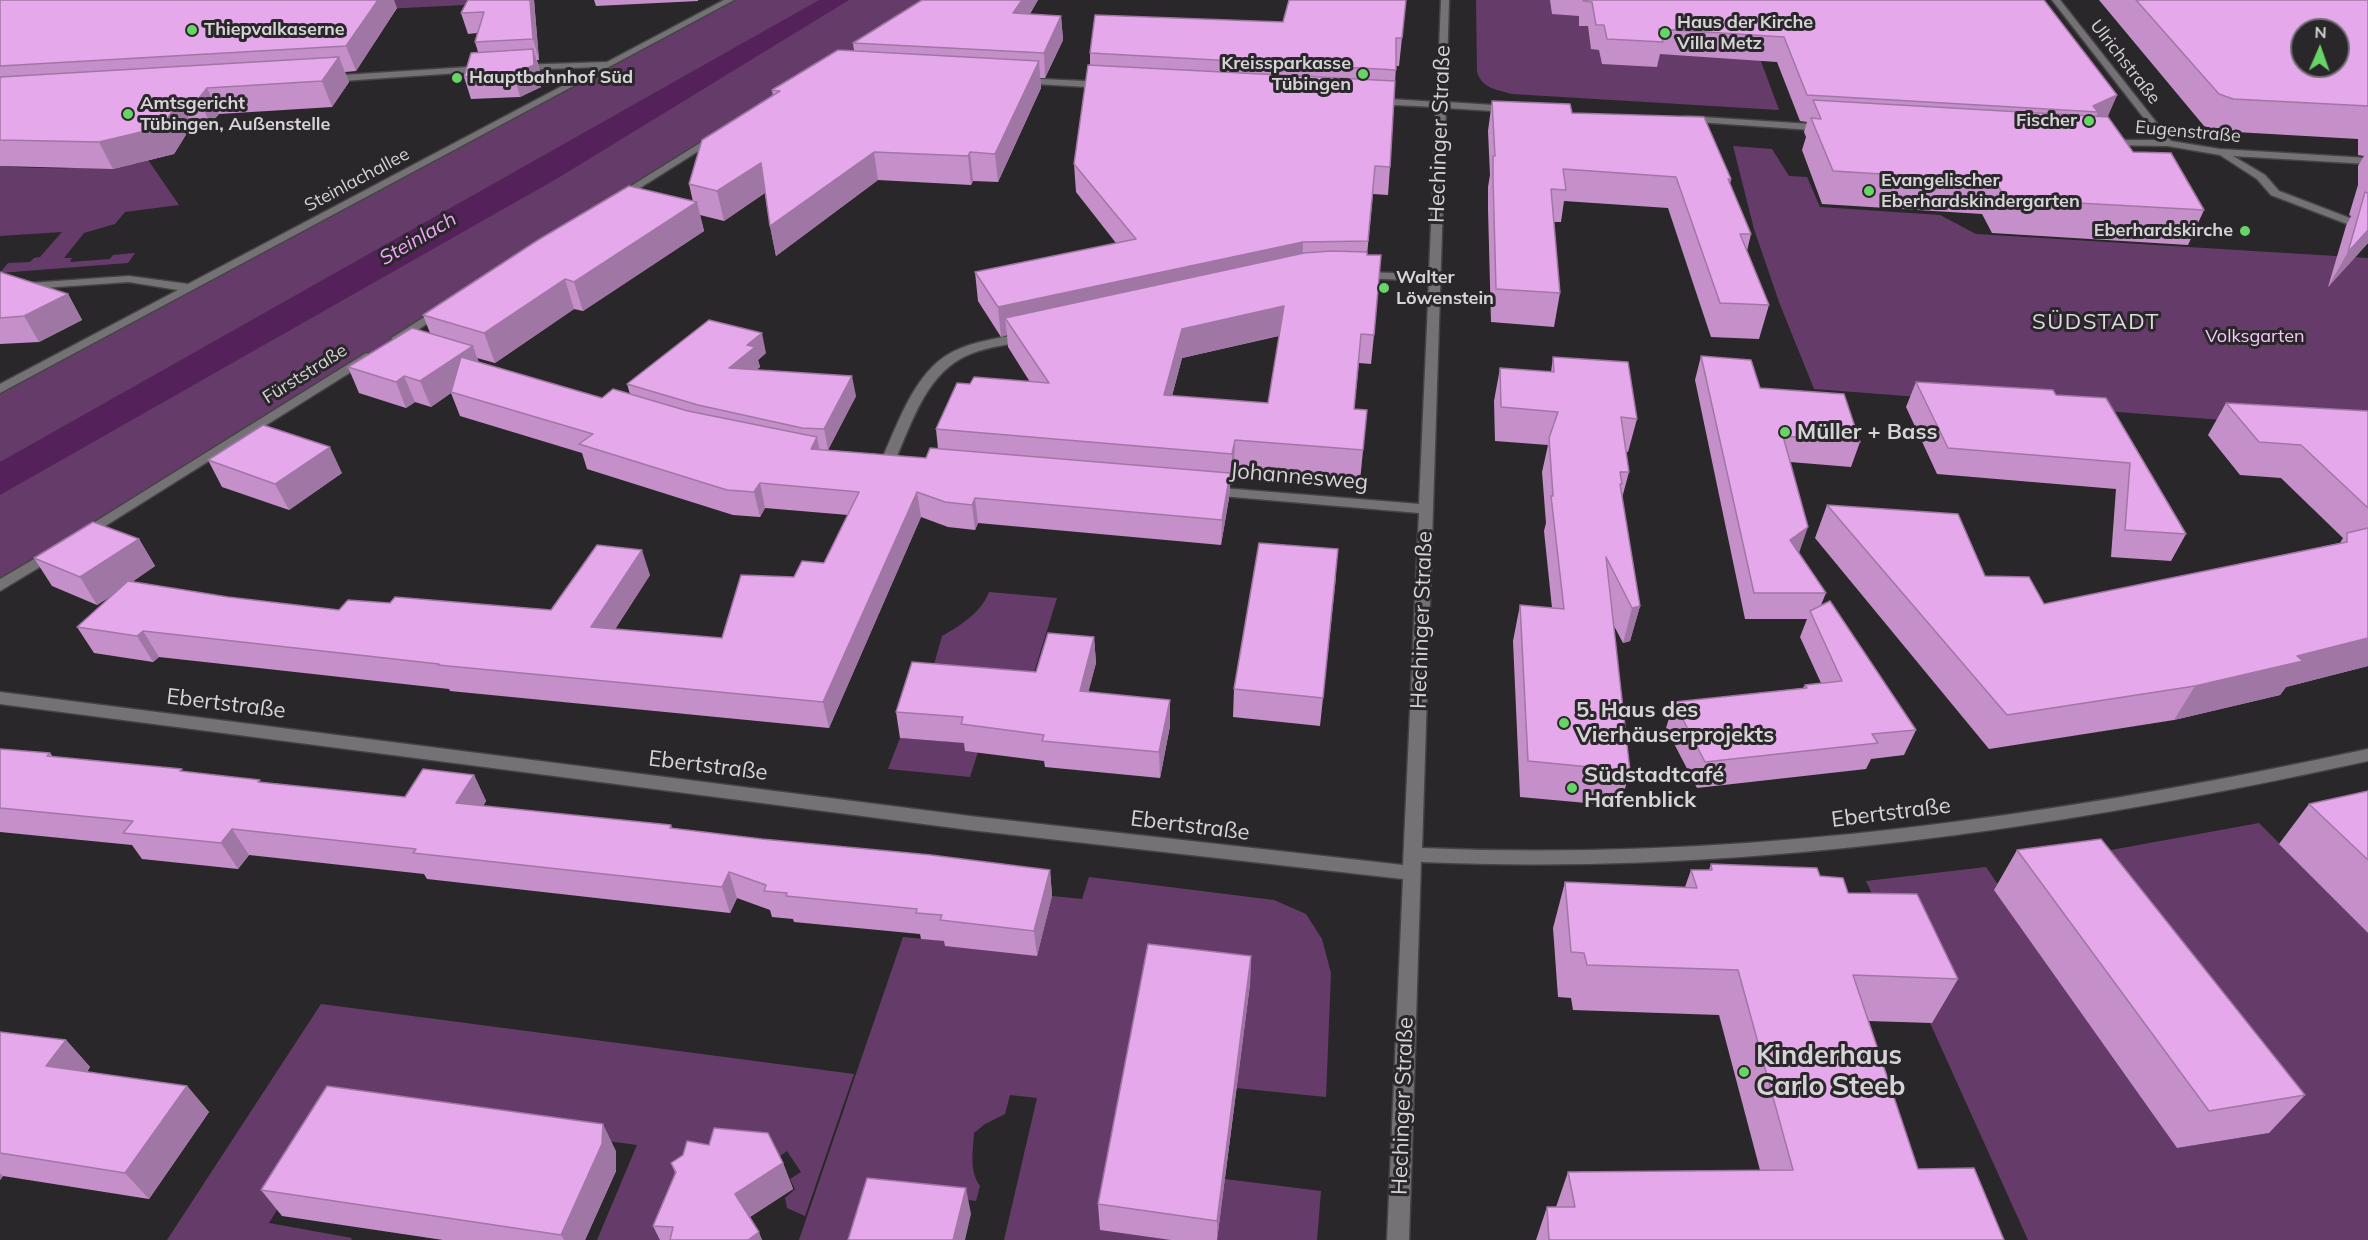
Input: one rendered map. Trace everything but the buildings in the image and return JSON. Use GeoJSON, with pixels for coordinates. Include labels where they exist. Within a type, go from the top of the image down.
{"type":"FeatureCollection","features":[{"type":"Feature","properties":{"kind":"street","name":"Steinlachallee"},"geometry":{"type":"LineString","coordinates":[[0,389],[730,0]]}},
{"type":"Feature","properties":{"kind":"street","name":"Hechinger Straße"},"geometry":{"type":"LineString","coordinates":[[1398,1240],[1445,0]]}},
{"type":"Feature","properties":{"kind":"street","name":"Ulrichstraße"},"geometry":{"type":"LineString","coordinates":[[2056,0],[2168,143]]}},
{"type":"Feature","properties":{"kind":"street"},"geometry":{"type":"LineString","coordinates":[[512,67],[607,64]]}},
{"type":"Feature","properties":{"kind":"street"},"geometry":{"type":"LineString","coordinates":[[319,79],[500,68]]}},
{"type":"Feature","properties":{"kind":"street"},"geometry":{"type":"LineString","coordinates":[[1012,80],[1112,85]]}},
{"type":"Feature","properties":{"kind":"street"},"geometry":{"type":"LineString","coordinates":[[1365,101],[1514,110]]}},
{"type":"Feature","properties":{"kind":"street"},"geometry":{"type":"LineString","coordinates":[[1679,119],[1833,128]]}},
{"type":"Feature","properties":{"kind":"street"},"geometry":{"type":"LineString","coordinates":[[606,205],[725,130]]}},
{"type":"Feature","properties":{"kind":"street","name":"Eugenstraße"},"geometry":{"type":"LineString","coordinates":[[2098,144],[2168,143],[2220,152],[2368,160]]}},
{"type":"Feature","properties":{"kind":"street"},"geometry":{"type":"LineString","coordinates":[[2220,152],[2261,177],[2275,193],[2368,229]]}},
{"type":"Feature","properties":{"kind":"street"},"geometry":{"type":"LineString","coordinates":[[1352,274],[1436,278]]}},
{"type":"Feature","properties":{"kind":"street"},"geometry":{"type":"LineString","coordinates":[[0,288],[129,279],[191,288]]}},
{"type":"Feature","properties":{"kind":"street","name":"Fürststraße"},"geometry":{"type":"LineString","coordinates":[[0,586],[452,303]]}},
{"type":"Feature","properties":{"kind":"street"},"geometry":{"type":"LineString","coordinates":[[887,463],[935,370],[950,359],[978,348],[1044,333]]}},
{"type":"Feature","properties":{"kind":"street"},"geometry":{"type":"LineString","coordinates":[[383,346],[415,346]]}},
{"type":"Feature","properties":{"kind":"street","name":"Johannesweg"},"geometry":{"type":"LineString","coordinates":[[1194,489],[1426,509]]}},
{"type":"Feature","properties":{"kind":"street","name":"Ebertstraße"},"geometry":{"type":"LineString","coordinates":[[0,698],[970,823],[1412,864],[1625,856],[1829,843],[2093,809],[2239,783],[2368,754]]}},
{"type":"Feature","properties":{"kind":"green space"},"geometry":{"type":"Polygon","coordinates":[[[390,0],[486,0],[484,4],[384,9],[390,0]]]}},
{"type":"Feature","properties":{"kind":"green space"},"geometry":{"type":"Polygon","coordinates":[[[728,0],[934,0],[0,586],[0,389],[728,0]]]}},
{"type":"Feature","properties":{"kind":"green space"},"geometry":{"type":"Polygon","coordinates":[[[1476,0],[1550,0],[1745,18],[1779,110],[1512,94],[1495,89],[1482,81],[1477,71],[1476,0]]]}},
{"type":"Feature","properties":{"kind":"green space","name":"Volksgarten"},"geometry":{"type":"Polygon","coordinates":[[[1733,146],[1772,149],[1789,176],[1807,177],[1820,207],[1940,215],[1976,234],[2368,258],[2368,431],[1814,389],[1779,302],[1754,229],[1733,146]]]}},
{"type":"Feature","properties":{"kind":"green space"},"geometry":{"type":"Polygon","coordinates":[[[132,159],[135,164],[148,160],[179,205],[125,212],[115,224],[84,233],[64,258],[72,258],[70,262],[110,259],[113,255],[135,253],[128,263],[0,273],[8,263],[30,262],[40,257],[62,232],[0,236],[0,166],[66,168],[98,166],[132,159]]]}},
{"type":"Feature","properties":{"kind":"green space"},"geometry":{"type":"Polygon","coordinates":[[[989,592],[1057,598],[1031,682],[933,668],[942,636],[976,612],[989,592]]]}},
{"type":"Feature","properties":{"kind":"green space"},"geometry":{"type":"Polygon","coordinates":[[[900,738],[967,743],[965,751],[978,752],[970,777],[888,769],[900,738]]]}},
{"type":"Feature","properties":{"kind":"green space"},"geometry":{"type":"Polygon","coordinates":[[[2259,823],[2368,933],[2368,1240],[2028,1240],[1866,881],[1986,867],[2177,1148],[2269,1133],[2060,857],[2259,823]]]}},
{"type":"Feature","properties":{"kind":"green space"},"geometry":{"type":"Polygon","coordinates":[[[1089,877],[1274,900],[1306,914],[1322,939],[1331,973],[1326,1097],[1236,1088],[1171,1240],[1004,1240],[1037,1098],[1010,1095],[1005,1114],[985,1124],[974,1133],[973,1167],[980,1186],[976,1201],[877,1187],[860,1240],[799,1240],[903,937],[947,941],[1037,956],[1052,896],[1082,899],[1089,877]]]}},
{"type":"Feature","properties":{"kind":"green space"},"geometry":{"type":"Polygon","coordinates":[[[321,1004],[854,1074],[805,1216],[787,1208],[785,1198],[795,1189],[790,1179],[801,1172],[787,1151],[664,1240],[597,1240],[637,1145],[341,1105],[269,1223],[352,1238],[351,1240],[167,1240],[321,1004]]]}},
{"type":"Feature","properties":{"kind":"green space"},"geometry":{"type":"Polygon","coordinates":[[[1225,1179],[1321,1191],[1317,1240],[1217,1240],[1225,1179]]]}},
{"type":"Feature","properties":{"kind":"water","name":"Steinlach"},"geometry":{"type":"Polygon","coordinates":[[[819,0],[849,0],[558,178],[0,495],[0,462],[819,0]]]}},
{"type":"Feature","properties":{"kind":"place","name":"Thiepvalkaserne"},"geometry":{"type":"Point","coordinates":[192,30]}},
{"type":"Feature","properties":{"kind":"place","name":"Haus der Kirche Villa Metz"},"geometry":{"type":"Point","coordinates":[1665,33]}},
{"type":"Feature","properties":{"kind":"place","name":"Kreissparkasse Tübingen"},"geometry":{"type":"Point","coordinates":[1363,74]}},
{"type":"Feature","properties":{"kind":"place","name":"Hauptbahnhof Süd"},"geometry":{"type":"Point","coordinates":[457,78]}},
{"type":"Feature","properties":{"kind":"place","name":"Amtsgericht Tübingen, Außenstelle"},"geometry":{"type":"Point","coordinates":[128,114]}},
{"type":"Feature","properties":{"kind":"place","name":"Fischer"},"geometry":{"type":"Point","coordinates":[2089,121]}},
{"type":"Feature","properties":{"kind":"place","name":"Evangelischer Eberhardskindergarten"},"geometry":{"type":"Point","coordinates":[1869,191]}},
{"type":"Feature","properties":{"kind":"place","name":"Eberhardskirche"},"geometry":{"type":"Point","coordinates":[2245,231]}},
{"type":"Feature","properties":{"kind":"place","name":"Walter Löwenstein"},"geometry":{"type":"Point","coordinates":[1384,288]}},
{"type":"Feature","properties":{"kind":"place","name":"Müller + Bass"},"geometry":{"type":"Point","coordinates":[1785,432]}},
{"type":"Feature","properties":{"kind":"place","name":"5. Haus des Vierhäuserprojekts"},"geometry":{"type":"Point","coordinates":[1564,723]}},
{"type":"Feature","properties":{"kind":"place","name":"Südstadtcafé Hafenblick"},"geometry":{"type":"Point","coordinates":[1572,788]}},
{"type":"Feature","properties":{"kind":"place","name":"Kinderhaus Carlo Steeb"},"geometry":{"type":"Point","coordinates":[1744,1072]}},
{"type":"Feature","properties":{"kind":"district","name":"SÜDSTADT"},"geometry":{"type":"Point","coordinates":[2096,322]}}]}
